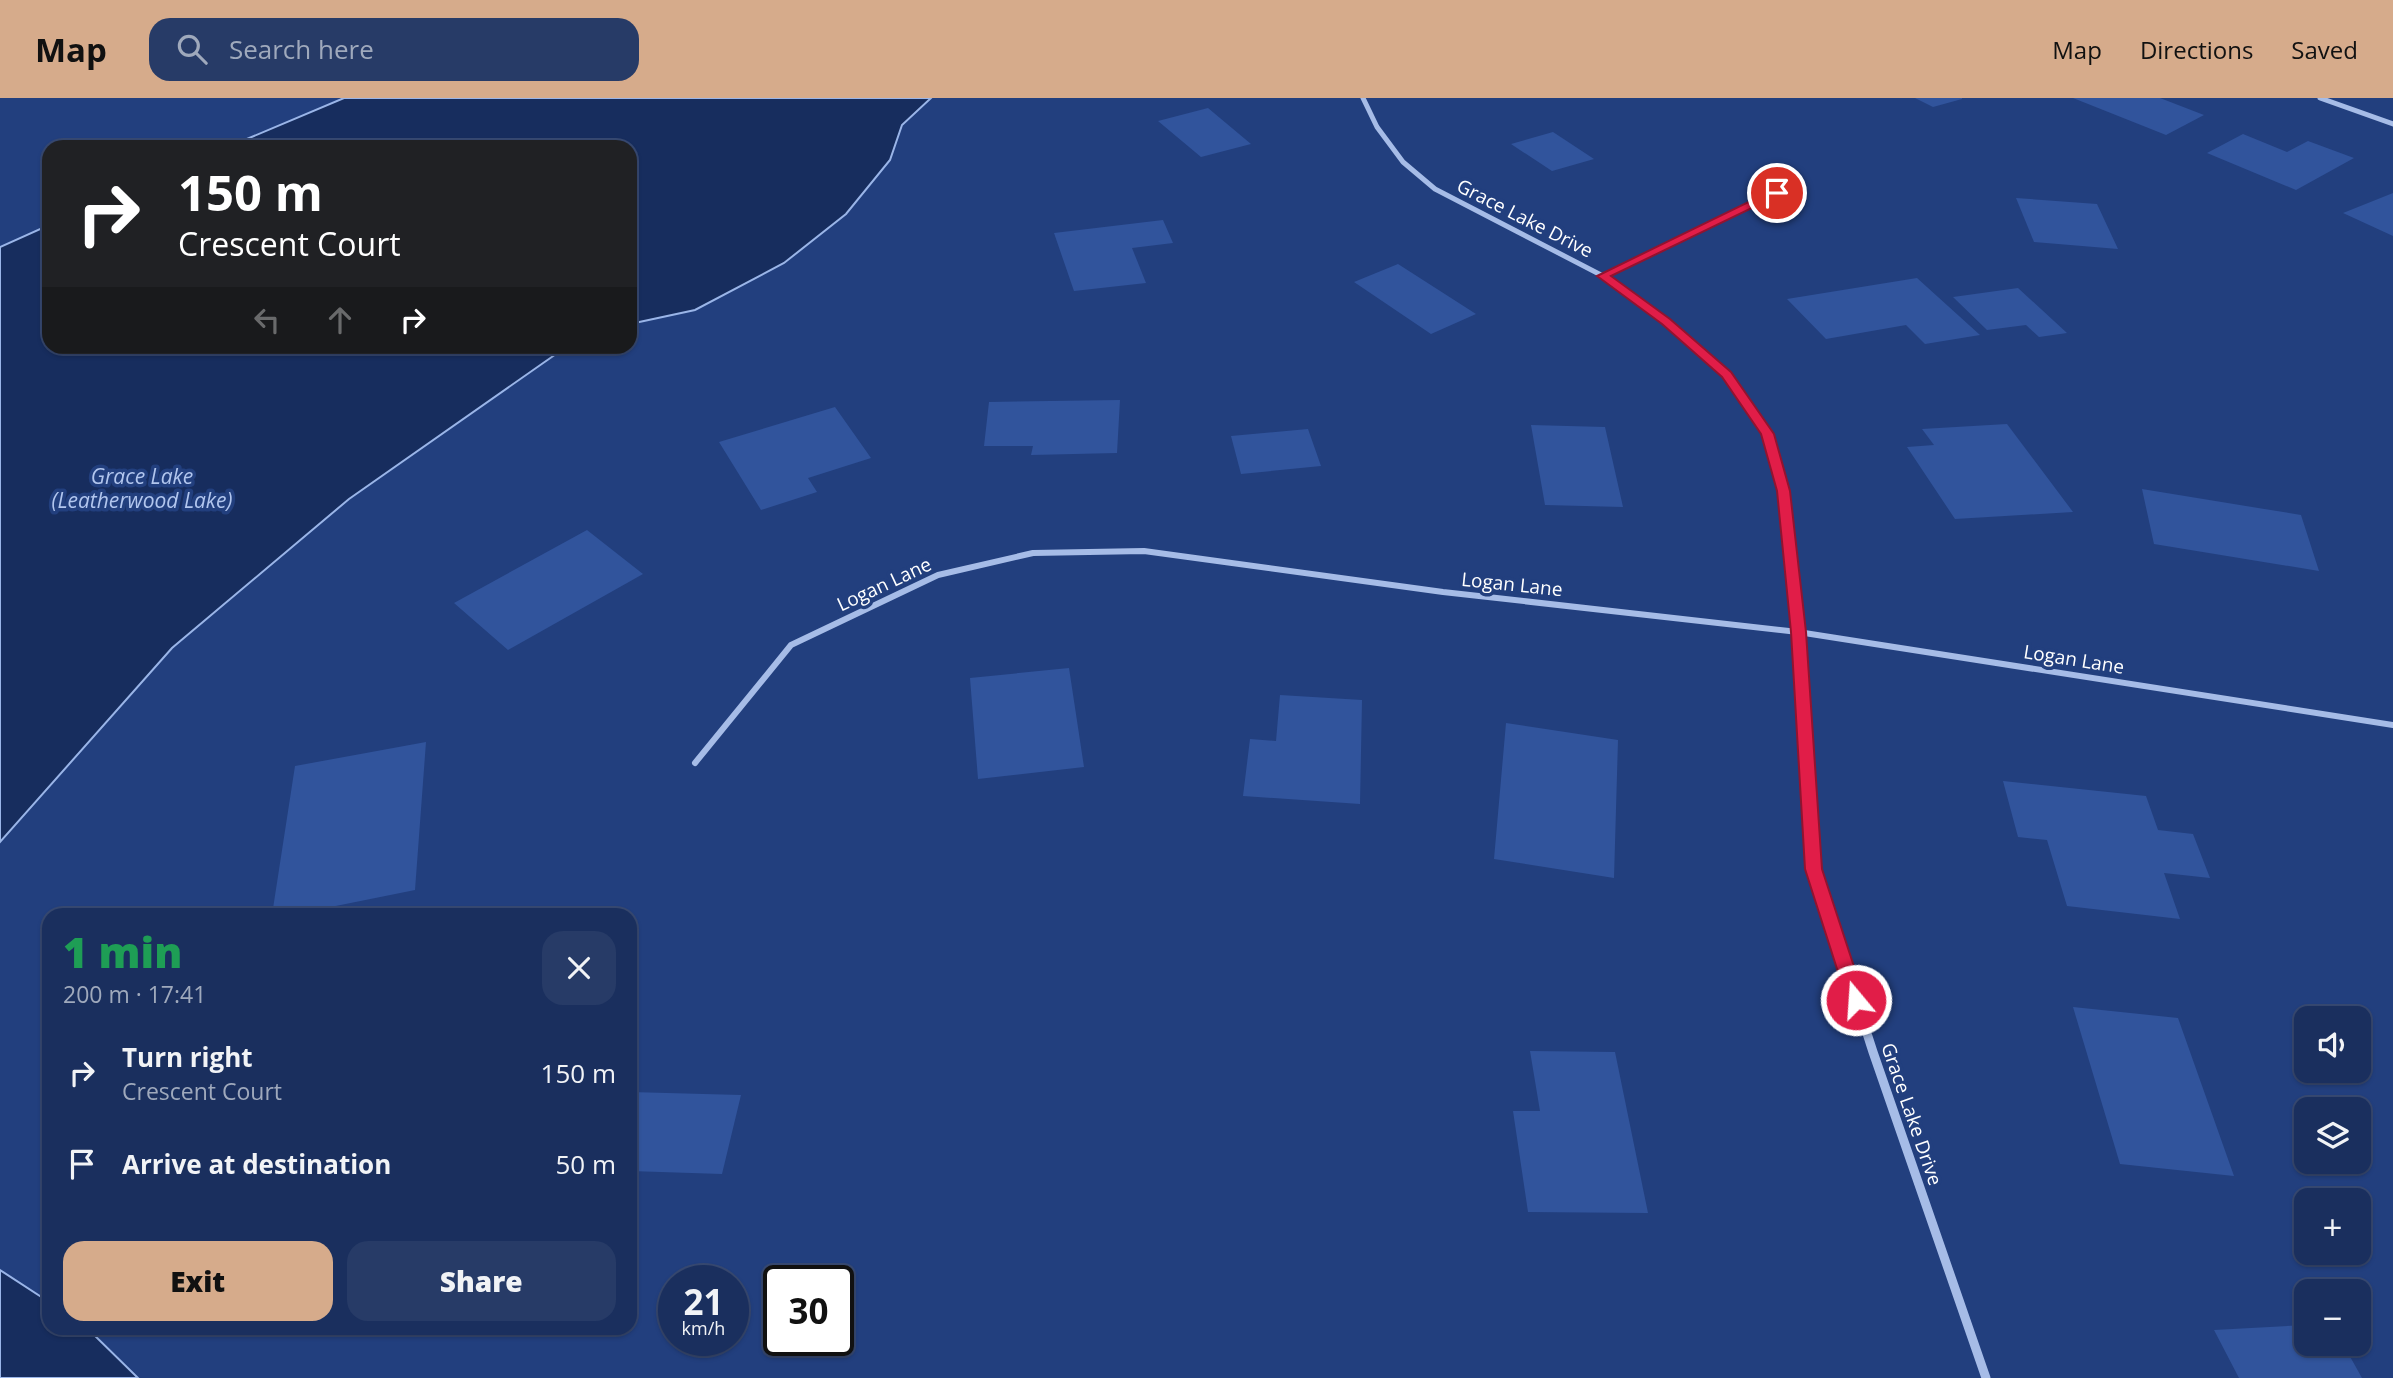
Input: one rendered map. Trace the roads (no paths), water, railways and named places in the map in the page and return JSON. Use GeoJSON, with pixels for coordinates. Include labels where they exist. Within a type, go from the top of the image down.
{"type":"FeatureCollection","features":[{"type":"Feature","properties":{"kind":"street","name":"Grace Lake Drive"},"geometry":{"type":"LineString","coordinates":[[1363,98],[1377,127],[1403,162],[1435,190],[1603,276],[1666,321],[1727,375],[1767,434],[1784,491],[1798,632],[1814,869],[1873,1052],[1986,1378]]}},
{"type":"Feature","properties":{"kind":"street"},"geometry":{"type":"LineString","coordinates":[[2320,98],[2393,124]]}},
{"type":"Feature","properties":{"kind":"street"},"geometry":{"type":"LineString","coordinates":[[2337,104],[2348,98]]}},
{"type":"Feature","properties":{"kind":"street"},"geometry":{"type":"LineString","coordinates":[[1603,276],[1777,193]]}},
{"type":"Feature","properties":{"kind":"street","name":"Logan Lane"},"geometry":{"type":"LineString","coordinates":[[695,763],[790,645],[938,575],[1033,553],[1144,551],[1443,592],[1798,632],[2393,725]]}},
{"type":"Feature","properties":{"kind":"water"},"geometry":{"type":"Polygon","coordinates":[[[344,98],[931,98],[902,125],[890,160],[846,214],[784,263],[695,310],[637,322],[637,140],[245,140],[344,98]]]}},
{"type":"Feature","properties":{"kind":"water","name":"Grace Lake (Leatherwood Lake)"},"geometry":{"type":"Polygon","coordinates":[[[42,228],[42,354],[556,354],[349,499],[172,648],[0,842],[0,247],[42,228]]]}},
{"type":"Feature","properties":{"kind":"water"},"geometry":{"type":"Polygon","coordinates":[[[0,1270],[42,1297],[42,1335],[94,1335],[138,1378],[0,1378],[0,1270]]]}}]}
